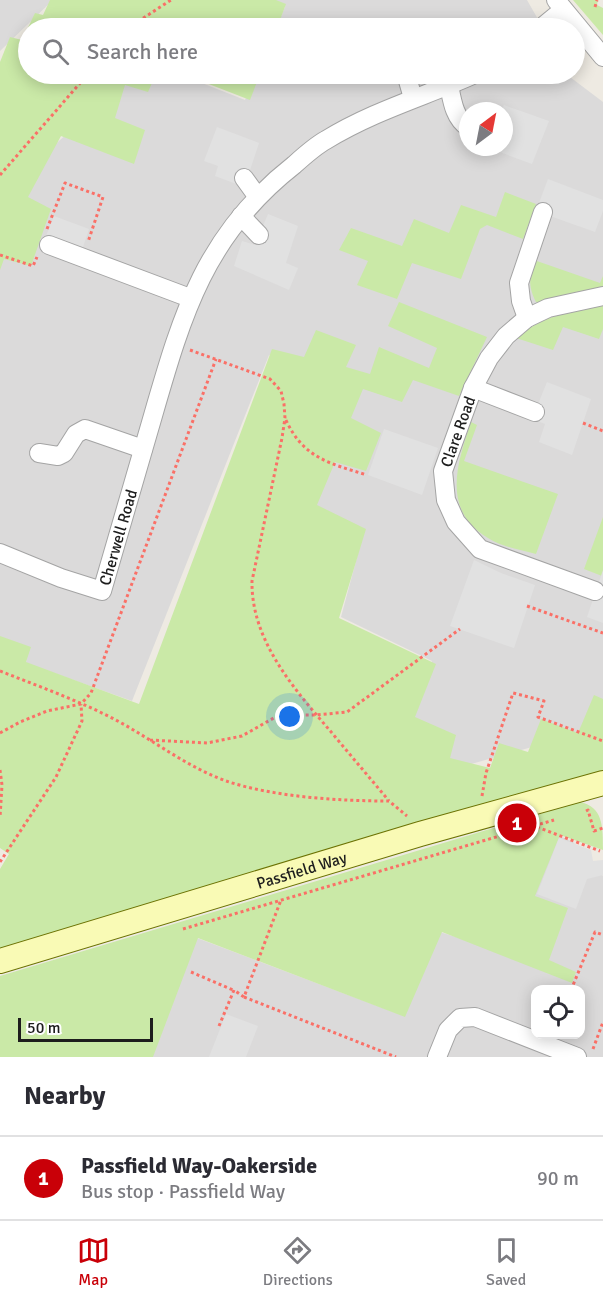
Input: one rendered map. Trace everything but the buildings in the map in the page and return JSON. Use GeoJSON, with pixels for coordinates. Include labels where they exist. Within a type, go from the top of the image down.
{"type":"FeatureCollection","features":[{"type":"Feature","properties":{"kind":"street"},"geometry":{"type":"LineString","coordinates":[[549,18],[560,5],[571,18]]}},
{"type":"Feature","properties":{"kind":"street"},"geometry":{"type":"LineString","coordinates":[[585,35],[603,57]]}},
{"type":"Feature","properties":{"kind":"street"},"geometry":{"type":"LineString","coordinates":[[409,84],[413,98]]}},
{"type":"Feature","properties":{"kind":"street"},"geometry":{"type":"LineString","coordinates":[[449,85],[454,107],[459,116]]}},
{"type":"Feature","properties":{"kind":"street","name":"Cherwell Road"},"geometry":{"type":"LineString","coordinates":[[0,553],[61,578],[102,591],[174,344],[190,298],[212,256],[257,196],[325,140],[413,98],[449,85]]}},
{"type":"Feature","properties":{"kind":"street"},"geometry":{"type":"LineString","coordinates":[[244,178],[257,196]]}},
{"type":"Feature","properties":{"kind":"street"},"geometry":{"type":"LineString","coordinates":[[527,318],[521,301],[519,283],[543,212]]}},
{"type":"Feature","properties":{"kind":"street"},"geometry":{"type":"LineString","coordinates":[[241,216],[259,235]]}},
{"type":"Feature","properties":{"kind":"street"},"geometry":{"type":"LineString","coordinates":[[44,245],[190,298]]}},
{"type":"Feature","properties":{"kind":"street","name":"Clare Road"},"geometry":{"type":"LineString","coordinates":[[595,591],[511,568],[480,549],[456,522],[446,500],[443,471],[473,388],[489,357],[506,336],[527,318],[548,308],[603,296]]}},
{"type":"Feature","properties":{"kind":"street"},"geometry":{"type":"LineString","coordinates":[[473,388],[535,412]]}},
{"type":"Feature","properties":{"kind":"street"},"geometry":{"type":"LineString","coordinates":[[39,453],[57,456],[64,453],[76,434],[85,429],[143,449]]}},
{"type":"Feature","properties":{"kind":"street","name":"Passfield Way"},"geometry":{"type":"LineString","coordinates":[[0,961],[420,834],[603,783]]}},
{"type":"Feature","properties":{"kind":"street"},"geometry":{"type":"LineString","coordinates":[[437,1057],[448,1030],[460,1018],[475,1017],[584,1054]]}},
{"type":"Feature","properties":{"kind":"path"},"geometry":{"type":"LineString","coordinates":[[143,18],[171,0]]}},
{"type":"Feature","properties":{"kind":"path"},"geometry":{"type":"LineString","coordinates":[[595,8],[597,0]]}},
{"type":"Feature","properties":{"kind":"path"},"geometry":{"type":"LineString","coordinates":[[0,175],[79,84]]}},
{"type":"Feature","properties":{"kind":"path"},"geometry":{"type":"LineString","coordinates":[[0,255],[33,266],[44,245],[65,183],[103,197],[82,258]]}},
{"type":"Feature","properties":{"kind":"path"},"geometry":{"type":"LineString","coordinates":[[174,344],[270,379],[281,392],[285,418],[252,581],[251,598],[255,616],[280,669],[389,801],[408,817]]}},
{"type":"Feature","properties":{"kind":"path"},"geometry":{"type":"LineString","coordinates":[[0,733],[47,711],[81,704],[92,693],[216,359]]}},
{"type":"Feature","properties":{"kind":"path"},"geometry":{"type":"LineString","coordinates":[[285,418],[297,439],[309,452],[322,461],[368,475]]}},
{"type":"Feature","properties":{"kind":"path"},"geometry":{"type":"LineString","coordinates":[[583,423],[603,431]]}},
{"type":"Feature","properties":{"kind":"path"},"geometry":{"type":"LineString","coordinates":[[527,606],[603,633]]}},
{"type":"Feature","properties":{"kind":"path"},"geometry":{"type":"LineString","coordinates":[[148,740],[207,743],[242,736],[279,715],[347,712],[460,629]]}},
{"type":"Feature","properties":{"kind":"path"},"geometry":{"type":"LineString","coordinates":[[0,671],[115,720],[206,772],[249,787],[319,798],[389,801]]}},
{"type":"Feature","properties":{"kind":"path"},"geometry":{"type":"LineString","coordinates":[[482,796],[489,764],[513,693],[543,701],[538,717],[603,741]]}},
{"type":"Feature","properties":{"kind":"path"},"geometry":{"type":"LineString","coordinates":[[0,862],[56,777],[82,721],[81,704]]}},
{"type":"Feature","properties":{"kind":"path"},"geometry":{"type":"LineString","coordinates":[[0,770],[0,817]]}},
{"type":"Feature","properties":{"kind":"path"},"geometry":{"type":"LineString","coordinates":[[577,813],[588,810],[594,831],[603,828]]}},
{"type":"Feature","properties":{"kind":"path"},"geometry":{"type":"LineString","coordinates":[[180,930],[556,820]]}},
{"type":"Feature","properties":{"kind":"path"},"geometry":{"type":"LineString","coordinates":[[535,826],[600,851]]}},
{"type":"Feature","properties":{"kind":"path"},"geometry":{"type":"LineString","coordinates":[[244,997],[281,900]]}},
{"type":"Feature","properties":{"kind":"path"},"geometry":{"type":"LineString","coordinates":[[573,985],[595,932],[603,935]]}},
{"type":"Feature","properties":{"kind":"path"},"geometry":{"type":"LineString","coordinates":[[191,972],[234,990],[244,997],[396,1057]]}},
{"type":"Feature","properties":{"kind":"path"},"geometry":{"type":"LineString","coordinates":[[219,1026],[234,990]]}},
{"type":"Feature","properties":{"kind":"path"},"geometry":{"type":"LineString","coordinates":[[584,1054],[603,1022]]}},
{"type":"Feature","properties":{"kind":"shaded area"},"geometry":{"type":"Polygon","coordinates":[[[0,0],[53,0],[34,18],[18,18],[18,34],[0,51],[0,0]]]}},
{"type":"Feature","properties":{"kind":"shaded area"},"geometry":{"type":"Polygon","coordinates":[[[268,0],[527,0],[537,18],[280,18],[285,7],[268,0]]]}},
{"type":"Feature","properties":{"kind":"shaded area"},"geometry":{"type":"Polygon","coordinates":[[[126,84],[204,84],[245,100],[252,84],[579,84],[603,102],[603,727],[457,768],[410,717],[432,661],[341,617],[363,535],[305,501],[353,387],[269,355],[132,701],[26,663],[28,647],[0,637],[0,247],[41,157],[116,90],[126,84]]]}},
{"type":"Feature","properties":{"kind":"shaded area"},"geometry":{"type":"Polygon","coordinates":[[[513,108],[549,121],[532,164],[510,156],[513,156],[513,108]]]}},
{"type":"Feature","properties":{"kind":"shaded area"},"geometry":{"type":"Polygon","coordinates":[[[217,127],[259,143],[249,173],[239,185],[215,176],[218,166],[204,161],[217,127]]]}},
{"type":"Feature","properties":{"kind":"shaded area"},"geometry":{"type":"Polygon","coordinates":[[[548,179],[603,200],[603,211],[595,232],[536,211],[548,179]]]}},
{"type":"Feature","properties":{"kind":"shaded area"},"geometry":{"type":"Polygon","coordinates":[[[268,214],[298,226],[286,263],[298,268],[289,290],[234,266],[242,241],[255,245],[268,214]]]}},
{"type":"Feature","properties":{"kind":"shaded area"},"geometry":{"type":"Polygon","coordinates":[[[54,216],[89,229],[82,250],[46,236],[54,216]]]}},
{"type":"Feature","properties":{"kind":"shaded area"},"geometry":{"type":"Polygon","coordinates":[[[547,382],[591,399],[572,455],[539,442],[545,424],[532,419],[547,382]]]}},
{"type":"Feature","properties":{"kind":"shaded area"},"geometry":{"type":"Polygon","coordinates":[[[384,429],[438,448],[422,495],[368,475],[384,429]]]}},
{"type":"Feature","properties":{"kind":"shaded area"},"geometry":{"type":"Polygon","coordinates":[[[474,560],[535,585],[514,648],[450,626],[474,560]]]}},
{"type":"Feature","properties":{"kind":"shaded area"},"geometry":{"type":"Polygon","coordinates":[[[603,570],[603,623],[587,617],[603,570]]]}},
{"type":"Feature","properties":{"kind":"shaded area"},"geometry":{"type":"Polygon","coordinates":[[[555,834],[573,842],[603,876],[603,1057],[150,1057],[197,938],[396,1013],[437,931],[506,953],[555,834]]]}},
{"type":"Feature","properties":{"kind":"shaded area"},"geometry":{"type":"Polygon","coordinates":[[[559,838],[591,850],[593,861],[603,860],[603,875],[587,879],[576,909],[537,894],[559,838]]]}},
{"type":"Feature","properties":{"kind":"shaded area"},"geometry":{"type":"Polygon","coordinates":[[[226,1014],[258,1026],[246,1057],[209,1057],[226,1014]]]}},
{"type":"Feature","properties":{"kind":"green space"},"geometry":{"type":"Polygon","coordinates":[[[50,0],[276,0],[286,4],[281,18],[33,18],[35,13],[43,15],[50,0]]]}},
{"type":"Feature","properties":{"kind":"green space"},"geometry":{"type":"Polygon","coordinates":[[[573,0],[598,0],[597,5],[603,8],[603,35],[573,0]]]}},
{"type":"Feature","properties":{"kind":"green space"},"geometry":{"type":"Polygon","coordinates":[[[10,37],[18,39],[18,84],[152,84],[148,92],[125,85],[115,118],[145,130],[134,164],[61,136],[28,197],[51,209],[31,266],[4,259],[0,270],[0,62],[10,37]]]}},
{"type":"Feature","properties":{"kind":"green space"},"geometry":{"type":"Polygon","coordinates":[[[209,84],[256,84],[250,100],[209,84]]]}},
{"type":"Feature","properties":{"kind":"green space"},"geometry":{"type":"Polygon","coordinates":[[[505,192],[536,204],[523,239],[487,225],[480,229],[461,279],[412,263],[397,299],[357,285],[368,261],[339,250],[351,228],[402,246],[414,219],[449,233],[461,205],[496,217],[505,192]]]}},
{"type":"Feature","properties":{"kind":"green space"},"geometry":{"type":"Polygon","coordinates":[[[534,260],[600,283],[603,276],[603,290],[546,303],[536,302],[530,281],[534,260]]]}},
{"type":"Feature","properties":{"kind":"green space"},"geometry":{"type":"Polygon","coordinates":[[[399,302],[487,337],[459,396],[413,380],[402,402],[363,389],[351,418],[381,433],[366,471],[335,462],[317,505],[366,529],[339,618],[436,664],[415,717],[456,735],[450,758],[490,768],[499,743],[528,752],[541,719],[578,733],[594,695],[603,699],[603,771],[0,951],[0,869],[9,854],[0,848],[0,636],[31,647],[26,662],[139,704],[272,349],[304,357],[316,330],[356,345],[346,367],[370,374],[379,347],[429,368],[437,348],[388,326],[399,302]]]}},
{"type":"Feature","properties":{"kind":"green space"},"geometry":{"type":"Polygon","coordinates":[[[603,306],[603,329],[599,339],[563,327],[553,350],[516,338],[547,319],[603,306]]]}},
{"type":"Feature","properties":{"kind":"green space"},"geometry":{"type":"Polygon","coordinates":[[[471,422],[477,425],[464,461],[558,494],[536,554],[493,541],[473,527],[464,514],[458,500],[458,470],[471,422]]]}},
{"type":"Feature","properties":{"kind":"green space"},"geometry":{"type":"Polygon","coordinates":[[[603,517],[603,572],[602,576],[584,569],[603,517]]]}},
{"type":"Feature","properties":{"kind":"green space"},"geometry":{"type":"Polygon","coordinates":[[[580,802],[593,808],[600,819],[603,850],[560,835],[535,896],[568,908],[549,960],[576,972],[572,983],[442,932],[405,1017],[198,938],[153,1057],[0,1057],[0,976],[580,802]]]}},
{"type":"Feature","properties":{"kind":"place","name":"Passfield Way-Oakerside"},"geometry":{"type":"Point","coordinates":[517,823]}}]}
